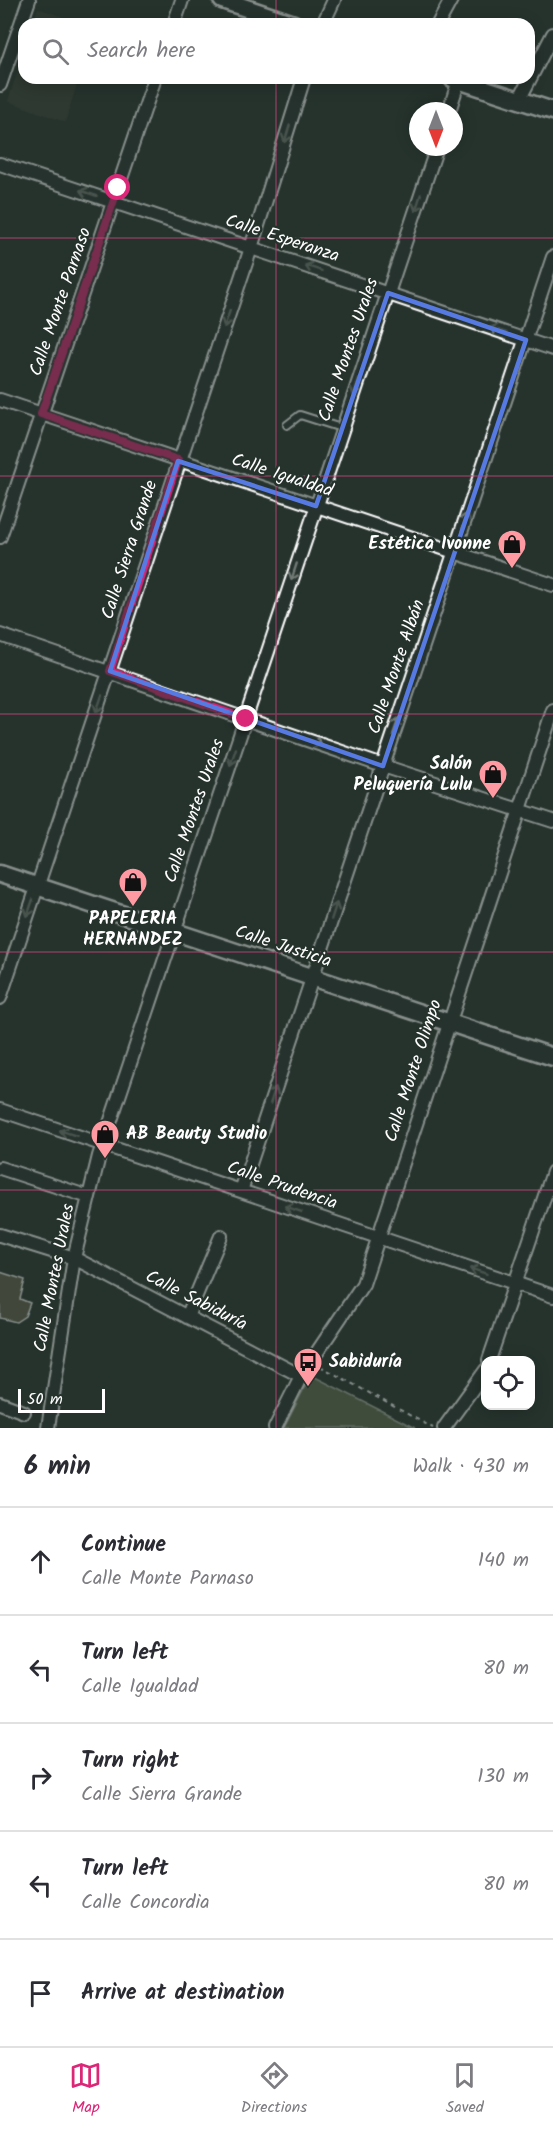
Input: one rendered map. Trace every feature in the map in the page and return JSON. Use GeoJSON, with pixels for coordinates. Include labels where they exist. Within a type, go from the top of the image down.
{"type":"FeatureCollection","features":[{"type":"Feature","properties":{"kind":"street"},"geometry":{"type":"LineString","coordinates":[[23,18],[29,0]]}},
{"type":"Feature","properties":{"kind":"street"},"geometry":{"type":"LineString","coordinates":[[176,18],[182,0]]}},
{"type":"Feature","properties":{"kind":"street"},"geometry":{"type":"LineString","coordinates":[[222,0],[276,18]]}},
{"type":"Feature","properties":{"kind":"street"},"geometry":{"type":"LineString","coordinates":[[326,18],[334,0]]}},
{"type":"Feature","properties":{"kind":"street"},"geometry":{"type":"LineString","coordinates":[[441,18],[451,0]]}},
{"type":"Feature","properties":{"kind":"street"},"geometry":{"type":"LineString","coordinates":[[0,85],[18,32]]}},
{"type":"Feature","properties":{"kind":"street"},"geometry":{"type":"LineString","coordinates":[[535,69],[553,34]]}},
{"type":"Feature","properties":{"kind":"street","name":"Calle Monte Parnaso"},"geometry":{"type":"LineString","coordinates":[[0,537],[153,84]]}},
{"type":"Feature","properties":{"kind":"street","name":"Calle Sierra Grande"},"geometry":{"type":"LineString","coordinates":[[0,998],[178,460],[251,248],[302,84]]}},
{"type":"Feature","properties":{"kind":"street"},"geometry":{"type":"LineString","coordinates":[[450,102],[454,84]]}},
{"type":"Feature","properties":{"kind":"street"},"geometry":{"type":"LineString","coordinates":[[470,84],[553,111]]}},
{"type":"Feature","properties":{"kind":"street"},"geometry":{"type":"LineString","coordinates":[[519,100],[527,84]]}},
{"type":"Feature","properties":{"kind":"street","name":"Calle Montes Urales"},"geometry":{"type":"LineString","coordinates":[[48,1428],[74,1258],[103,1144],[434,156]]}},
{"type":"Feature","properties":{"kind":"street","name":"Calle Esperanza"},"geometry":{"type":"LineString","coordinates":[[0,164],[553,349]]}},
{"type":"Feature","properties":{"kind":"street","name":"Calle Monte Albán"},"geometry":{"type":"LineString","coordinates":[[241,1191],[553,257]]}},
{"type":"Feature","properties":{"kind":"street","name":"Calle Igualdad"},"geometry":{"type":"LineString","coordinates":[[0,400],[553,585]]}},
{"type":"Feature","properties":{"kind":"street"},"geometry":{"type":"LineString","coordinates":[[0,634],[383,766],[553,821]]}},
{"type":"Feature","properties":{"kind":"street","name":"Calle Monte Olimpo"},"geometry":{"type":"LineString","coordinates":[[275,1428],[301,1376],[363,1284],[553,710]]}},
{"type":"Feature","properties":{"kind":"street","name":"Calle Justicia"},"geometry":{"type":"LineString","coordinates":[[0,874],[553,1057]]}},
{"type":"Feature","properties":{"kind":"street","name":"Calle Prudencia"},"geometry":{"type":"LineString","coordinates":[[0,1110],[553,1296]]}},
{"type":"Feature","properties":{"kind":"street"},"geometry":{"type":"LineString","coordinates":[[0,1168],[89,1197]]}},
{"type":"Feature","properties":{"kind":"street"},"geometry":{"type":"LineString","coordinates":[[490,1356],[553,1172]]}},
{"type":"Feature","properties":{"kind":"street","name":"Calle Sabiduría"},"geometry":{"type":"LineString","coordinates":[[0,1235],[74,1258],[301,1376]]}},
{"type":"Feature","properties":{"kind":"street"},"geometry":{"type":"LineString","coordinates":[[187,1317],[221,1236]]}},
{"type":"Feature","properties":{"kind":"street"},"geometry":{"type":"LineString","coordinates":[[444,1428],[481,1377]]}},
{"type":"Feature","properties":{"kind":"street"},"geometry":{"type":"LineString","coordinates":[[0,1403],[24,1412]]}},
{"type":"Feature","properties":{"kind":"lane"},"geometry":{"type":"LineString","coordinates":[[287,425],[300,415],[341,428]]}},
{"type":"Feature","properties":{"kind":"path"},"geometry":{"type":"LineString","coordinates":[[311,1361],[433,1428]]}},
{"type":"Feature","properties":{"kind":"highlighted area"},"geometry":{"type":"Polygon","coordinates":[[[388,293],[526,340],[383,766],[110,671],[178,461],[316,506],[388,293]]]}},
{"type":"Feature","properties":{"kind":"shaded area"},"geometry":{"type":"Polygon","coordinates":[[[38,8],[66,18],[35,18],[38,8]]]}},
{"type":"Feature","properties":{"kind":"shaded area"},"geometry":{"type":"Polygon","coordinates":[[[18,70],[18,84],[77,84],[65,122],[8,101],[18,70]]]}},
{"type":"Feature","properties":{"kind":"green space"},"geometry":{"type":"Polygon","coordinates":[[[311,1375],[415,1428],[284,1428],[311,1375]]]}},
{"type":"Feature","properties":{"kind":"building"},"geometry":{"type":"Polygon","coordinates":[[[0,1272],[25,1280],[20,1299],[30,1303],[25,1316],[16,1322],[0,1318],[0,1272]]]}},
{"type":"Feature","properties":{"kind":"place","name":"Estética Ivonne"},"geometry":{"type":"Point","coordinates":[512,570]}},
{"type":"Feature","properties":{"kind":"place","name":"Salón Peluquería Lulu"},"geometry":{"type":"Point","coordinates":[493,800]}},
{"type":"Feature","properties":{"kind":"place","name":"PAPELERIA HERNANDEZ"},"geometry":{"type":"Point","coordinates":[133,908]}},
{"type":"Feature","properties":{"kind":"place","name":"AB Beauty Studio"},"geometry":{"type":"Point","coordinates":[105,1160]}},
{"type":"Feature","properties":{"kind":"place","name":"Sabiduría"},"geometry":{"type":"Point","coordinates":[308,1388]}},
{"type":"Feature","properties":{"kind":"route"},"geometry":{"type":"LineString","coordinates":[[118,188],[41,414],[178,460],[110,671],[246,719]]}}]}
